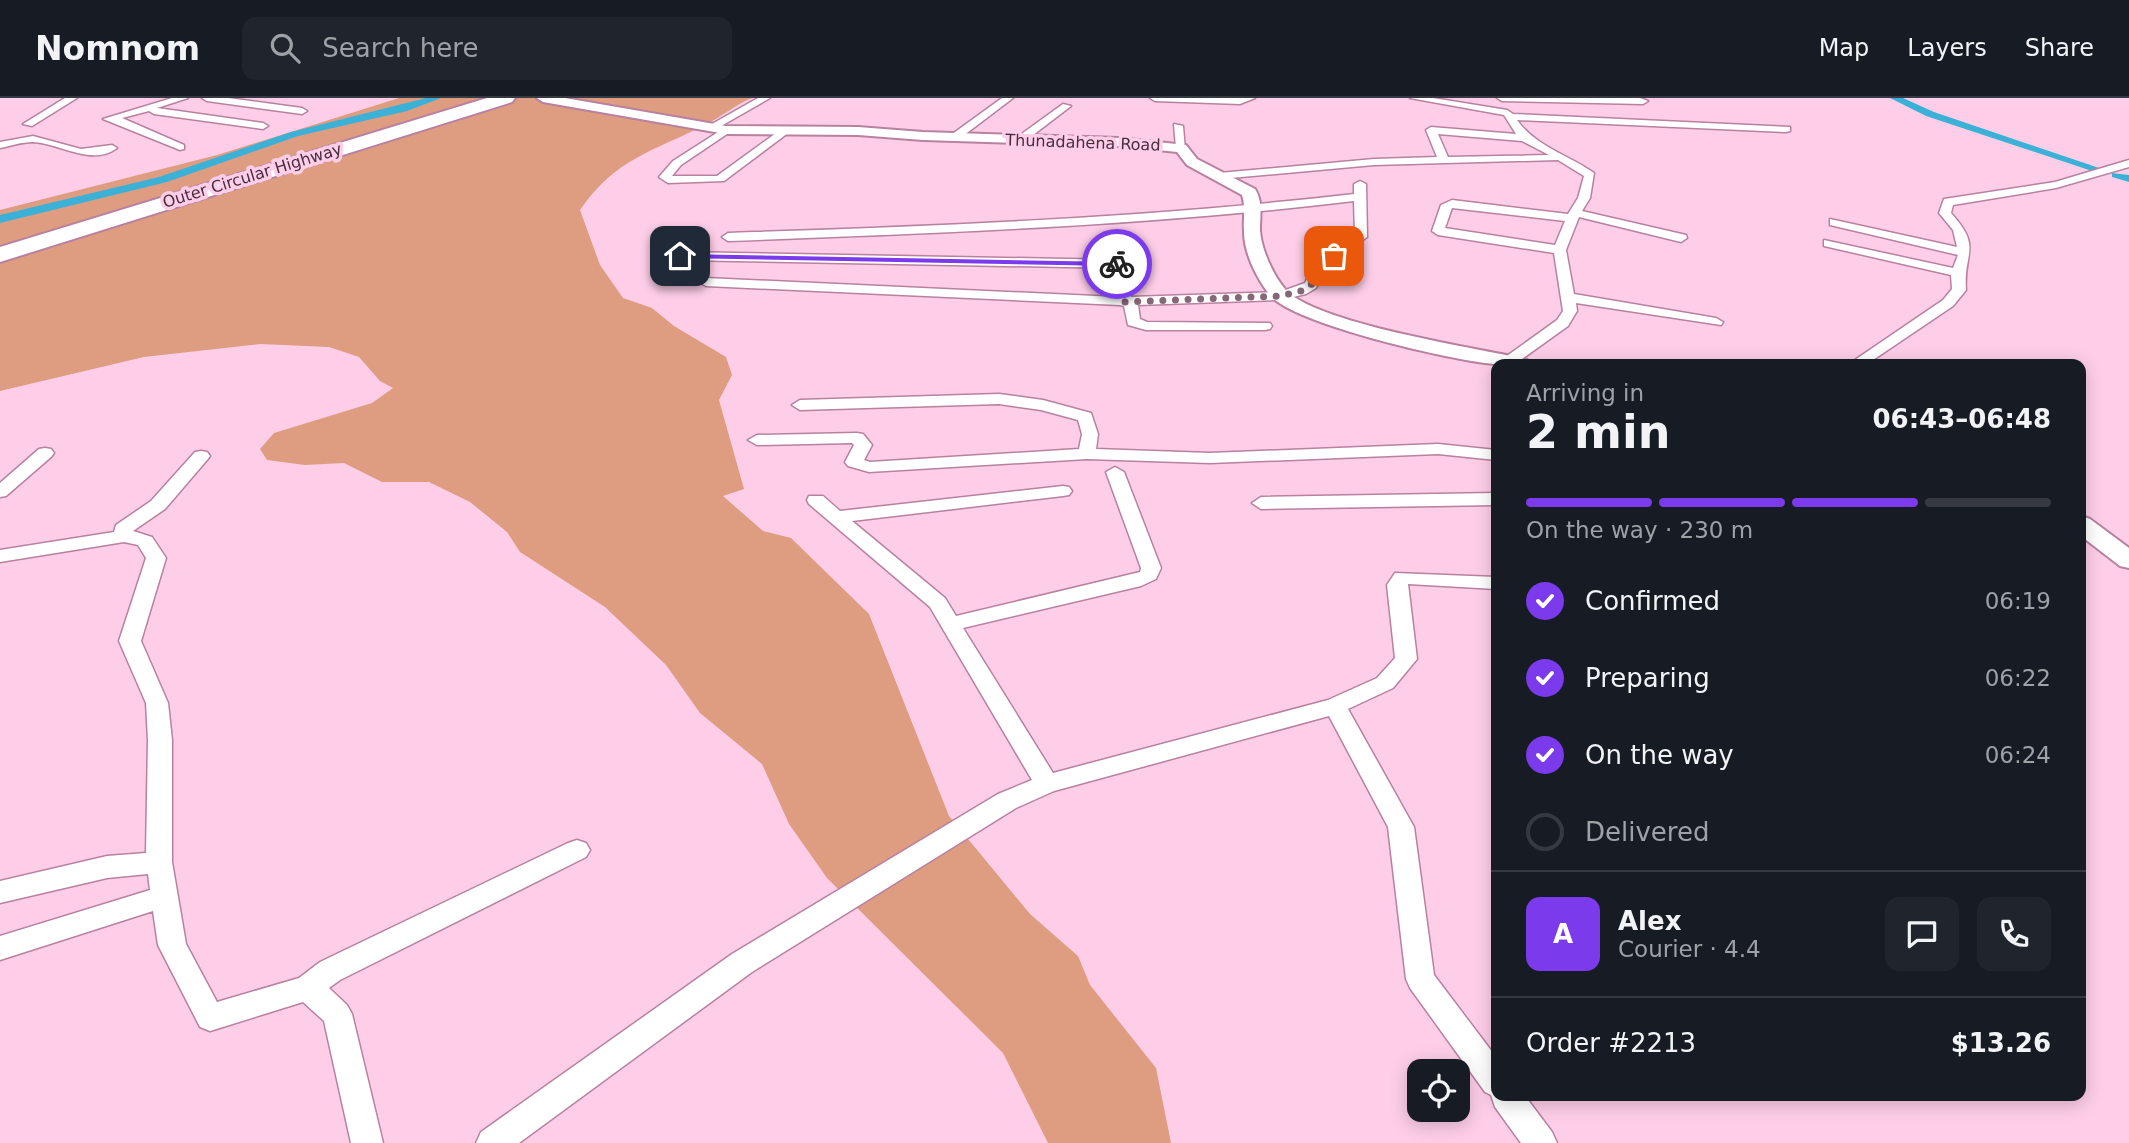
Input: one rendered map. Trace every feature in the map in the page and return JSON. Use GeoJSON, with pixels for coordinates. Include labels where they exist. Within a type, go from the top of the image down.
{"type":"FeatureCollection","features":[{"type":"Feature","properties":{"kind":"highway","name":"Outer Circular Highway"},"geometry":{"type":"LineString","coordinates":[[0,249],[490,98]]}},
{"type":"Feature","properties":{"kind":"highway","name":"Outer Circular Highway"},"geometry":{"type":"LineString","coordinates":[[0,255],[506,98]]}},
{"type":"Feature","properties":{"kind":"street"},"geometry":{"type":"LineString","coordinates":[[27,124],[72,98]]}},
{"type":"Feature","properties":{"kind":"street"},"geometry":{"type":"LineString","coordinates":[[180,147],[117,120],[108,119],[183,98]]}},
{"type":"Feature","properties":{"kind":"street"},"geometry":{"type":"LineString","coordinates":[[207,98],[302,111]]}},
{"type":"Feature","properties":{"kind":"street","name":"Thunadahena Road"},"geometry":{"type":"LineString","coordinates":[[543,98],[718,129],[858,131],[1020,140],[1119,142],[1181,148],[1192,162],[1249,192],[1255,210]]}},
{"type":"Feature","properties":{"kind":"street"},"geometry":{"type":"LineString","coordinates":[[765,98],[718,129],[677,163],[665,177],[668,180],[682,181],[719,179],[787,130]]}},
{"type":"Feature","properties":{"kind":"street"},"geometry":{"type":"LineString","coordinates":[[955,137],[1008,98]]}},
{"type":"Feature","properties":{"kind":"street"},"geometry":{"type":"LineString","coordinates":[[1155,98],[1240,101],[1250,98]]}},
{"type":"Feature","properties":{"kind":"street"},"geometry":{"type":"LineString","coordinates":[[1415,98],[1497,110],[1509,117],[1524,138]]}},
{"type":"Feature","properties":{"kind":"street"},"geometry":{"type":"LineString","coordinates":[[1497,110],[1496,99],[1501,98],[1643,101]]}},
{"type":"Feature","properties":{"kind":"street"},"geometry":{"type":"LineString","coordinates":[[1020,140],[1066,106]]}},
{"type":"Feature","properties":{"kind":"street"},"geometry":{"type":"LineString","coordinates":[[146,110],[263,126]]}},
{"type":"Feature","properties":{"kind":"street"},"geometry":{"type":"LineString","coordinates":[[1509,117],[1786,130]]}},
{"type":"Feature","properties":{"kind":"street"},"geometry":{"type":"LineString","coordinates":[[1178,126],[1181,148]]}},
{"type":"Feature","properties":{"kind":"street"},"geometry":{"type":"LineString","coordinates":[[1443,158],[1431,130],[1524,138],[1573,163],[1590,176],[1584,198],[1560,250],[1570,311],[1563,323],[1520,359]]}},
{"type":"Feature","properties":{"kind":"street"},"geometry":{"type":"LineString","coordinates":[[0,145],[33,139],[81,152],[112,148]]}},
{"type":"Feature","properties":{"kind":"street"},"geometry":{"type":"LineString","coordinates":[[1219,176],[1443,158],[1560,158]]}},
{"type":"Feature","properties":{"kind":"street"},"geometry":{"type":"LineString","coordinates":[[1865,359],[1948,303],[1959,290],[1958,273],[1965,253],[1959,229],[1945,213],[1948,202],[2056,185],[2129,163]]}},
{"type":"Feature","properties":{"kind":"street"},"geometry":{"type":"LineString","coordinates":[[706,282],[1127,302],[1280,296],[1301,291],[1311,285],[1321,264],[1361,237],[1360,191],[1255,210],[1023,225],[728,237]]}},
{"type":"Feature","properties":{"kind":"street"},"geometry":{"type":"LineString","coordinates":[[1560,250],[1438,231],[1447,205],[1451,204],[1574,216],[1681,238]]}},
{"type":"Feature","properties":{"kind":"street"},"geometry":{"type":"LineString","coordinates":[[1255,210],[1252,232],[1255,248],[1280,296],[1312,314],[1354,327],[1497,359]]}},
{"type":"Feature","properties":{"kind":"street"},"geometry":{"type":"LineString","coordinates":[[1835,222],[1965,253]]}},
{"type":"Feature","properties":{"kind":"street"},"geometry":{"type":"LineString","coordinates":[[928,261],[939,234]]}},
{"type":"Feature","properties":{"kind":"street"},"geometry":{"type":"LineString","coordinates":[[837,260],[845,240]]}},
{"type":"Feature","properties":{"kind":"street"},"geometry":{"type":"LineString","coordinates":[[1829,243],[1958,273]]}},
{"type":"Feature","properties":{"kind":"street"},"geometry":{"type":"LineString","coordinates":[[680,256],[1125,265],[1130,268],[1127,302],[1135,324],[1265,326]]}},
{"type":"Feature","properties":{"kind":"street"},"geometry":{"type":"LineString","coordinates":[[1568,297],[1716,322]]}},
{"type":"Feature","properties":{"kind":"street"},"geometry":{"type":"LineString","coordinates":[[800,405],[999,399],[1043,405],[1086,417],[1090,434],[1087,454]]}},
{"type":"Feature","properties":{"kind":"street"},"geometry":{"type":"LineString","coordinates":[[757,440],[857,438],[863,445],[854,462],[869,467],[1087,454],[1210,457],[1438,449],[1491,455]]}},
{"type":"Feature","properties":{"kind":"street"},"geometry":{"type":"LineString","coordinates":[[0,492],[45,453]]}},
{"type":"Feature","properties":{"kind":"street"},"geometry":{"type":"LineString","coordinates":[[124,536],[123,529],[158,505],[201,456]]}},
{"type":"Feature","properties":{"kind":"street"},"geometry":{"type":"LineString","coordinates":[[950,624],[1141,580],[1149,575],[1151,568],[1115,472]]}},
{"type":"Feature","properties":{"kind":"street"},"geometry":{"type":"LineString","coordinates":[[836,517],[1062,491]]}},
{"type":"Feature","properties":{"kind":"street"},"geometry":{"type":"LineString","coordinates":[[1261,503],[1491,499]]}},
{"type":"Feature","properties":{"kind":"street"},"geometry":{"type":"LineString","coordinates":[[816,500],[938,603],[1047,784]]}},
{"type":"Feature","properties":{"kind":"street"},"geometry":{"type":"LineString","coordinates":[[2086,528],[2129,560]]}},
{"type":"Feature","properties":{"kind":"street"},"geometry":{"type":"LineString","coordinates":[[0,556],[124,536],[145,541],[156,558],[130,641],[157,703],[160,740],[159,862],[172,945],[210,1018],[308,988],[330,971],[576,850]]}},
{"type":"Feature","properties":{"kind":"street"},"geometry":{"type":"LineString","coordinates":[[492,1143],[742,963],[1007,801],[1047,784],[1335,706],[1385,683],[1406,659],[1397,585],[1402,577],[1491,583]]}},
{"type":"Feature","properties":{"kind":"street"},"geometry":{"type":"LineString","coordinates":[[1335,706],[1401,827],[1420,979],[1491,1075]]}},
{"type":"Feature","properties":{"kind":"street"},"geometry":{"type":"LineString","coordinates":[[0,892],[107,867],[159,862]]}},
{"type":"Feature","properties":{"kind":"street"},"geometry":{"type":"LineString","coordinates":[[0,948],[164,896]]}},
{"type":"Feature","properties":{"kind":"street"},"geometry":{"type":"LineString","coordinates":[[308,988],[337,1014],[367,1143]]}},
{"type":"Feature","properties":{"kind":"street"},"geometry":{"type":"LineString","coordinates":[[1510,1101],[1541,1143]]}},
{"type":"Feature","properties":{"kind":"shaded area"},"geometry":{"type":"Polygon","coordinates":[[[399,98],[752,98],[621,167],[594,193],[580,210],[600,265],[623,298],[652,308],[674,326],[726,357],[732,375],[719,400],[744,489],[723,496],[763,531],[791,538],[869,614],[949,816],[1030,914],[1078,956],[1090,985],[1156,1068],[1171,1143],[1048,1143],[1003,1053],[827,878],[789,824],[762,764],[700,713],[666,665],[605,607],[520,552],[507,532],[470,502],[429,482],[382,482],[344,463],[305,465],[267,460],[260,449],[274,433],[372,403],[393,388],[380,381],[359,357],[329,347],[260,344],[144,357],[0,391],[0,210],[217,155],[399,98]]]}},
{"type":"Feature","properties":{"kind":"waterway"},"geometry":{"type":"LineString","coordinates":[[0,219],[163,180],[295,134],[403,109],[436,98]]}},
{"type":"Feature","properties":{"kind":"waterway"},"geometry":{"type":"LineString","coordinates":[[1895,98],[1930,114],[2099,170]]}},
{"type":"Feature","properties":{"kind":"waterway"},"geometry":{"type":"LineString","coordinates":[[2116,175],[2129,179]]}},
{"type":"Feature","properties":{"kind":"way so far"},"geometry":{"type":"LineString","coordinates":[[1117,264],[1130,268],[1123,302],[1280,296],[1301,291],[1311,285],[1321,264],[1334,256]]}},
{"type":"Feature","properties":{"kind":"route"},"geometry":{"type":"LineString","coordinates":[[680,256],[1117,264]]}}]}
